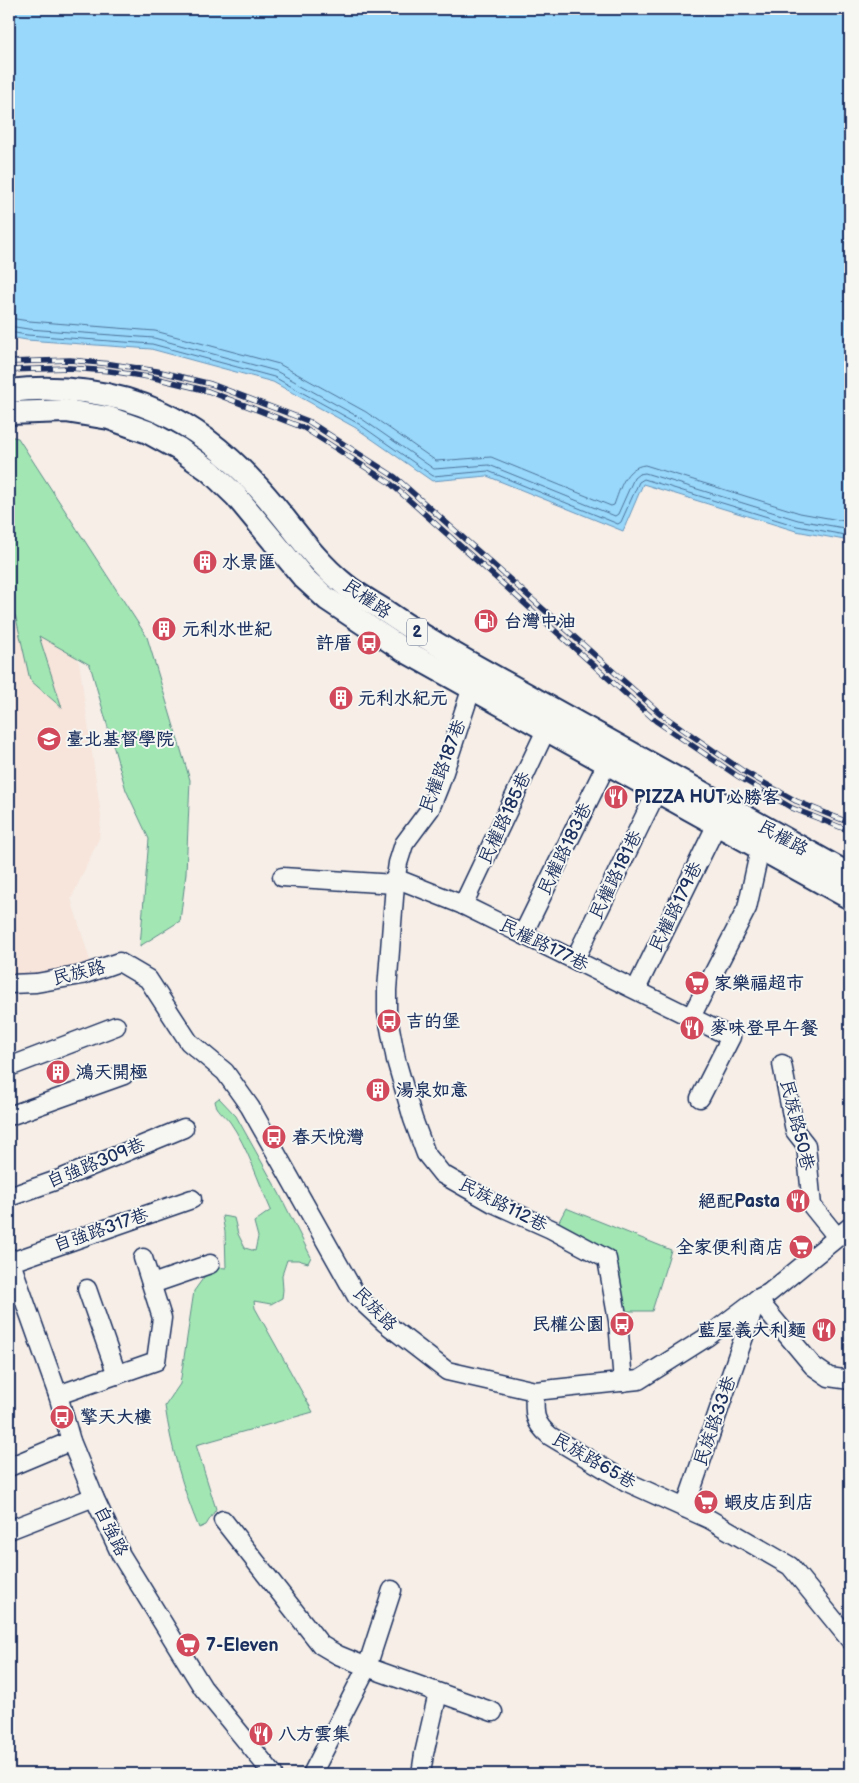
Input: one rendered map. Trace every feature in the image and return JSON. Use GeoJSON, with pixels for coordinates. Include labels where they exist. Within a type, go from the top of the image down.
{"type":"FeatureCollection","features":[{"type":"Feature","properties":{"kind":"main road","name":"民權路"},"geometry":{"type":"LineString","coordinates":[[9,391],[62,388],[94,392],[126,400],[160,412],[189,428],[223,452],[256,484],[315,557],[344,584],[406,626],[850,875]]}},
{"type":"Feature","properties":{"kind":"main road","name":"民權路"},"geometry":{"type":"LineString","coordinates":[[9,413],[66,411],[109,418],[148,432],[179,449],[210,471],[236,496],[304,578],[327,599],[405,651],[850,898]]}},
{"type":"Feature","properties":{"kind":"street","name":"民權路187巷"},"geometry":{"type":"LineString","coordinates":[[387,1012],[395,881],[398,863],[404,844],[430,809],[440,784],[472,687],[472,664]]}},
{"type":"Feature","properties":{"kind":"street","name":"民權路185巷"},"geometry":{"type":"LineString","coordinates":[[463,905],[546,730]]}},
{"type":"Feature","properties":{"kind":"street","name":"民權路183巷"},"geometry":{"type":"LineString","coordinates":[[523,934],[607,764]]}},
{"type":"Feature","properties":{"kind":"street","name":"民權路181巷"},"geometry":{"type":"LineString","coordinates":[[575,959],[657,791]]}},
{"type":"Feature","properties":{"kind":"street","name":"民權路179巷"},"geometry":{"type":"LineString","coordinates":[[636,989],[717,824]]}},
{"type":"Feature","properties":{"kind":"street"},"geometry":{"type":"LineString","coordinates":[[691,1017],[747,908],[760,849]]}},
{"type":"Feature","properties":{"kind":"street","name":"民權路177巷"},"geometry":{"type":"LineString","coordinates":[[282,877],[395,881],[463,905],[731,1037],[700,1098]]}},
{"type":"Feature","properties":{"kind":"street","name":"民族路"},"geometry":{"type":"LineString","coordinates":[[9,984],[36,983],[82,975],[120,962],[148,979],[189,1042],[225,1072],[250,1106],[357,1297],[385,1323],[447,1371],[535,1391],[639,1380],[707,1337],[757,1299],[769,1293],[844,1232]]}},
{"type":"Feature","properties":{"kind":"street","name":"民族路112巷"},"geometry":{"type":"LineString","coordinates":[[387,1012],[396,1060],[413,1119],[426,1154],[442,1174],[494,1203],[551,1229],[607,1259],[618,1321],[623,1382]]}},
{"type":"Feature","properties":{"kind":"street"},"geometry":{"type":"LineString","coordinates":[[9,1066],[116,1026]]}},
{"type":"Feature","properties":{"kind":"street","name":"民族路50巷"},"geometry":{"type":"LineString","coordinates":[[782,1064],[795,1131],[806,1145],[812,1206],[844,1232]]}},
{"type":"Feature","properties":{"kind":"street"},"geometry":{"type":"LineString","coordinates":[[9,1116],[124,1075]]}},
{"type":"Feature","properties":{"kind":"street","name":"自強路309巷"},"geometry":{"type":"LineString","coordinates":[[9,1197],[184,1128]]}},
{"type":"Feature","properties":{"kind":"street","name":"自強路317巷"},"geometry":{"type":"LineString","coordinates":[[11,1268],[192,1198]]}},
{"type":"Feature","properties":{"kind":"street"},"geometry":{"type":"LineString","coordinates":[[58,1395],[156,1361],[162,1318],[143,1258]]}},
{"type":"Feature","properties":{"kind":"street"},"geometry":{"type":"LineString","coordinates":[[152,1284],[210,1264]]}},
{"type":"Feature","properties":{"kind":"street","name":"自強路"},"geometry":{"type":"LineString","coordinates":[[11,1268],[58,1395],[72,1441],[94,1497],[121,1555],[203,1688],[272,1774]]}},
{"type":"Feature","properties":{"kind":"street"},"geometry":{"type":"LineString","coordinates":[[87,1289],[117,1375]]}},
{"type":"Feature","properties":{"kind":"street"},"geometry":{"type":"LineString","coordinates":[[757,1299],[813,1366],[829,1377],[850,1380]]}},
{"type":"Feature","properties":{"kind":"street","name":"民族路33巷"},"geometry":{"type":"LineString","coordinates":[[685,1508],[757,1299]]}},
{"type":"Feature","properties":{"kind":"street","name":"民族路65巷"},"geometry":{"type":"LineString","coordinates":[[535,1391],[534,1412],[539,1427],[550,1436],[626,1482],[685,1508]]}},
{"type":"Feature","properties":{"kind":"street"},"geometry":{"type":"LineString","coordinates":[[9,1467],[72,1441]]}},
{"type":"Feature","properties":{"kind":"street"},"geometry":{"type":"LineString","coordinates":[[9,1530],[94,1497]]}},
{"type":"Feature","properties":{"kind":"street"},"geometry":{"type":"LineString","coordinates":[[685,1508],[709,1519],[790,1566],[850,1640]]}},
{"type":"Feature","properties":{"kind":"street"},"geometry":{"type":"LineString","coordinates":[[223,1520],[321,1644],[338,1655],[367,1667],[493,1712]]}},
{"type":"Feature","properties":{"kind":"street"},"geometry":{"type":"LineString","coordinates":[[312,1774],[367,1667],[392,1590]]}},
{"type":"Feature","properties":{"kind":"street"},"geometry":{"type":"LineString","coordinates":[[421,1774],[438,1692]]}},
{"type":"Feature","properties":{"kind":"shaded area","name":"臺北基督學院"},"geometry":{"type":"Polygon","coordinates":[[[9,544],[32,566],[79,663],[101,816],[99,838],[71,899],[91,964],[32,976],[9,975],[9,544]]]}},
{"type":"Feature","properties":{"kind":"green space"},"geometry":{"type":"Polygon","coordinates":[[[9,436],[18,438],[147,637],[190,780],[186,873],[180,921],[140,946],[149,839],[126,790],[90,665],[39,636],[62,708],[30,680],[16,618],[9,601],[9,436]]]}},
{"type":"Feature","properties":{"kind":"green space"},"geometry":{"type":"Polygon","coordinates":[[[219,1098],[236,1116],[279,1193],[311,1257],[308,1263],[298,1260],[287,1260],[282,1275],[282,1298],[271,1304],[254,1301],[255,1308],[313,1412],[196,1445],[216,1509],[206,1525],[199,1528],[178,1468],[165,1406],[180,1384],[194,1291],[207,1273],[215,1267],[226,1268],[225,1232],[222,1216],[234,1218],[238,1234],[245,1248],[255,1251],[258,1237],[254,1222],[271,1210],[242,1143],[230,1122],[217,1107],[215,1101],[219,1098]]]}},
{"type":"Feature","properties":{"kind":"green space"},"geometry":{"type":"Polygon","coordinates":[[[566,1208],[671,1250],[652,1311],[620,1311],[609,1260],[555,1229],[566,1208]]]}},
{"type":"Feature","properties":{"kind":"water"},"geometry":{"type":"Polygon","coordinates":[[[9,9],[850,9],[850,541],[796,531],[643,484],[623,531],[487,476],[432,481],[356,428],[273,382],[151,349],[9,337],[9,9]]]}},
{"type":"Feature","properties":{"kind":"railway"},"geometry":{"type":"LineString","coordinates":[[9,362],[70,360],[157,371],[211,384],[308,421],[395,477],[661,714],[743,771],[796,801],[850,823]]}},
{"type":"Feature","properties":{"kind":"railway"},"geometry":{"type":"LineString","coordinates":[[9,370],[69,368],[110,371],[155,378],[208,391],[304,428],[390,483],[656,721],[739,777],[792,808],[850,831]]}},
{"type":"Feature","properties":{"kind":"place","name":"水景匯"},"geometry":{"type":"Point","coordinates":[205,562]}},
{"type":"Feature","properties":{"kind":"place","name":"台灣中油"},"geometry":{"type":"Point","coordinates":[486,621]}},
{"type":"Feature","properties":{"kind":"place","name":"元利水世紀"},"geometry":{"type":"Point","coordinates":[164,629]}},
{"type":"Feature","properties":{"kind":"place","name":"許厝"},"geometry":{"type":"Point","coordinates":[369,643]}},
{"type":"Feature","properties":{"kind":"place","name":"元利水紀元"},"geometry":{"type":"Point","coordinates":[341,698]}},
{"type":"Feature","properties":{"kind":"place","name":"臺北基督學院"},"geometry":{"type":"Point","coordinates":[49,739]}},
{"type":"Feature","properties":{"kind":"place","name":"PIZZA HUT必勝客"},"geometry":{"type":"Point","coordinates":[616,797]}},
{"type":"Feature","properties":{"kind":"place","name":"家樂福超市"},"geometry":{"type":"Point","coordinates":[697,983]}},
{"type":"Feature","properties":{"kind":"place","name":"吉的堡"},"geometry":{"type":"Point","coordinates":[389,1021]}},
{"type":"Feature","properties":{"kind":"place","name":"麥味登早午餐"},"geometry":{"type":"Point","coordinates":[692,1028]}},
{"type":"Feature","properties":{"kind":"place","name":"鴻天開極"},"geometry":{"type":"Point","coordinates":[58,1072]}},
{"type":"Feature","properties":{"kind":"place","name":"湯泉如意"},"geometry":{"type":"Point","coordinates":[378,1090]}},
{"type":"Feature","properties":{"kind":"place","name":"春天悅灣"},"geometry":{"type":"Point","coordinates":[274,1137]}},
{"type":"Feature","properties":{"kind":"place","name":"絕配Pasta"},"geometry":{"type":"Point","coordinates":[798,1201]}},
{"type":"Feature","properties":{"kind":"place","name":"全家便利商店"},"geometry":{"type":"Point","coordinates":[801,1247]}},
{"type":"Feature","properties":{"kind":"place","name":"民權公園"},"geometry":{"type":"Point","coordinates":[622,1324]}},
{"type":"Feature","properties":{"kind":"place","name":"藍屋義大利麵"},"geometry":{"type":"Point","coordinates":[824,1330]}},
{"type":"Feature","properties":{"kind":"place","name":"擎天大樓"},"geometry":{"type":"Point","coordinates":[62,1417]}},
{"type":"Feature","properties":{"kind":"place","name":"蝦皮店到店"},"geometry":{"type":"Point","coordinates":[706,1502]}},
{"type":"Feature","properties":{"kind":"place","name":"7-Eleven"},"geometry":{"type":"Point","coordinates":[188,1645]}},
{"type":"Feature","properties":{"kind":"place","name":"八方雲集"},"geometry":{"type":"Point","coordinates":[261,1734]}}]}
